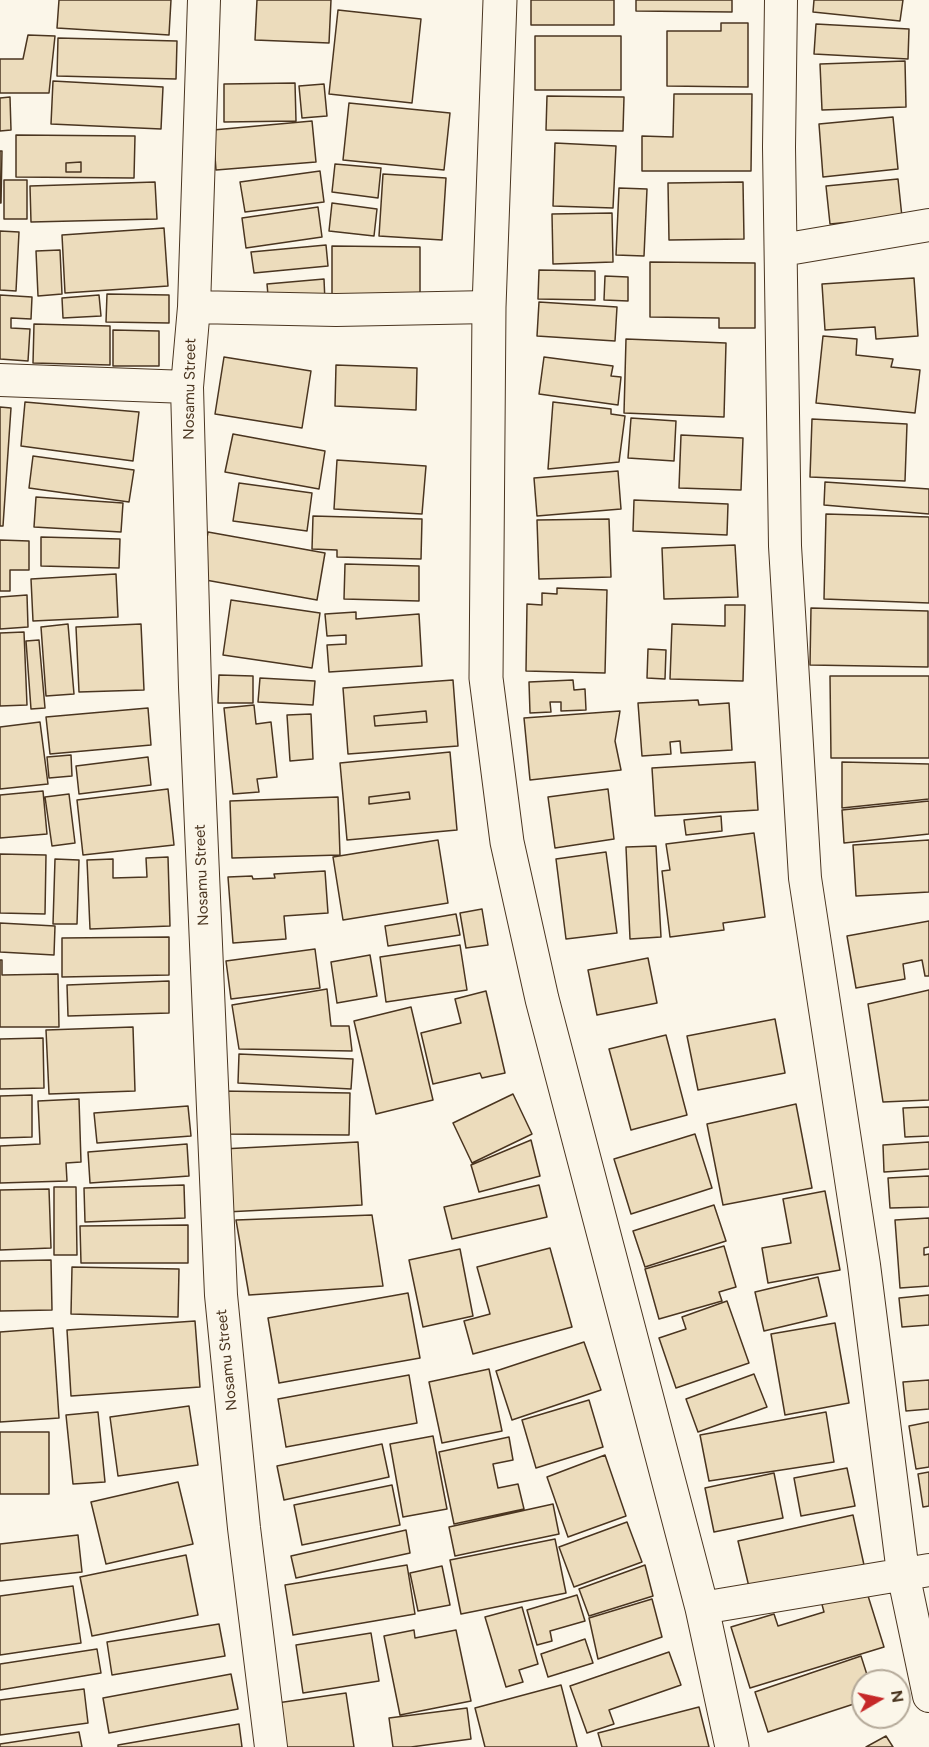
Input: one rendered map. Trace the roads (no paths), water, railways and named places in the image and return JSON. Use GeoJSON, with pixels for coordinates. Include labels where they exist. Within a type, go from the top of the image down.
{"type":"FeatureCollection","features":[{"type":"Feature","properties":{"kind":"street","name":"Nosamu Street"},"geometry":{"type":"LineString","coordinates":[[204,0],[194,308],[187,387],[195,687],[221,1295],[244,1528],[271,1747]]}},
{"type":"Feature","properties":{"kind":"street"},"geometry":{"type":"LineString","coordinates":[[500,0],[489,307],[486,678],[507,843],[542,999],[702,1608],[732,1747]]}},
{"type":"Feature","properties":{"kind":"street"},"geometry":{"type":"LineString","coordinates":[[781,0],[779,147],[785,546],[805,878],[864,1265],[916,1571],[929,1696]]}},
{"type":"Feature","properties":{"kind":"street"},"geometry":{"type":"LineString","coordinates":[[782,250],[929,225]]}},
{"type":"Feature","properties":{"kind":"street"},"geometry":{"type":"LineString","coordinates":[[194,308],[336,310],[489,307]]}},
{"type":"Feature","properties":{"kind":"street"},"geometry":{"type":"LineString","coordinates":[[0,380],[187,387]]}},
{"type":"Feature","properties":{"kind":"street"},"geometry":{"type":"LineString","coordinates":[[702,1608],[916,1571]]}}]}
